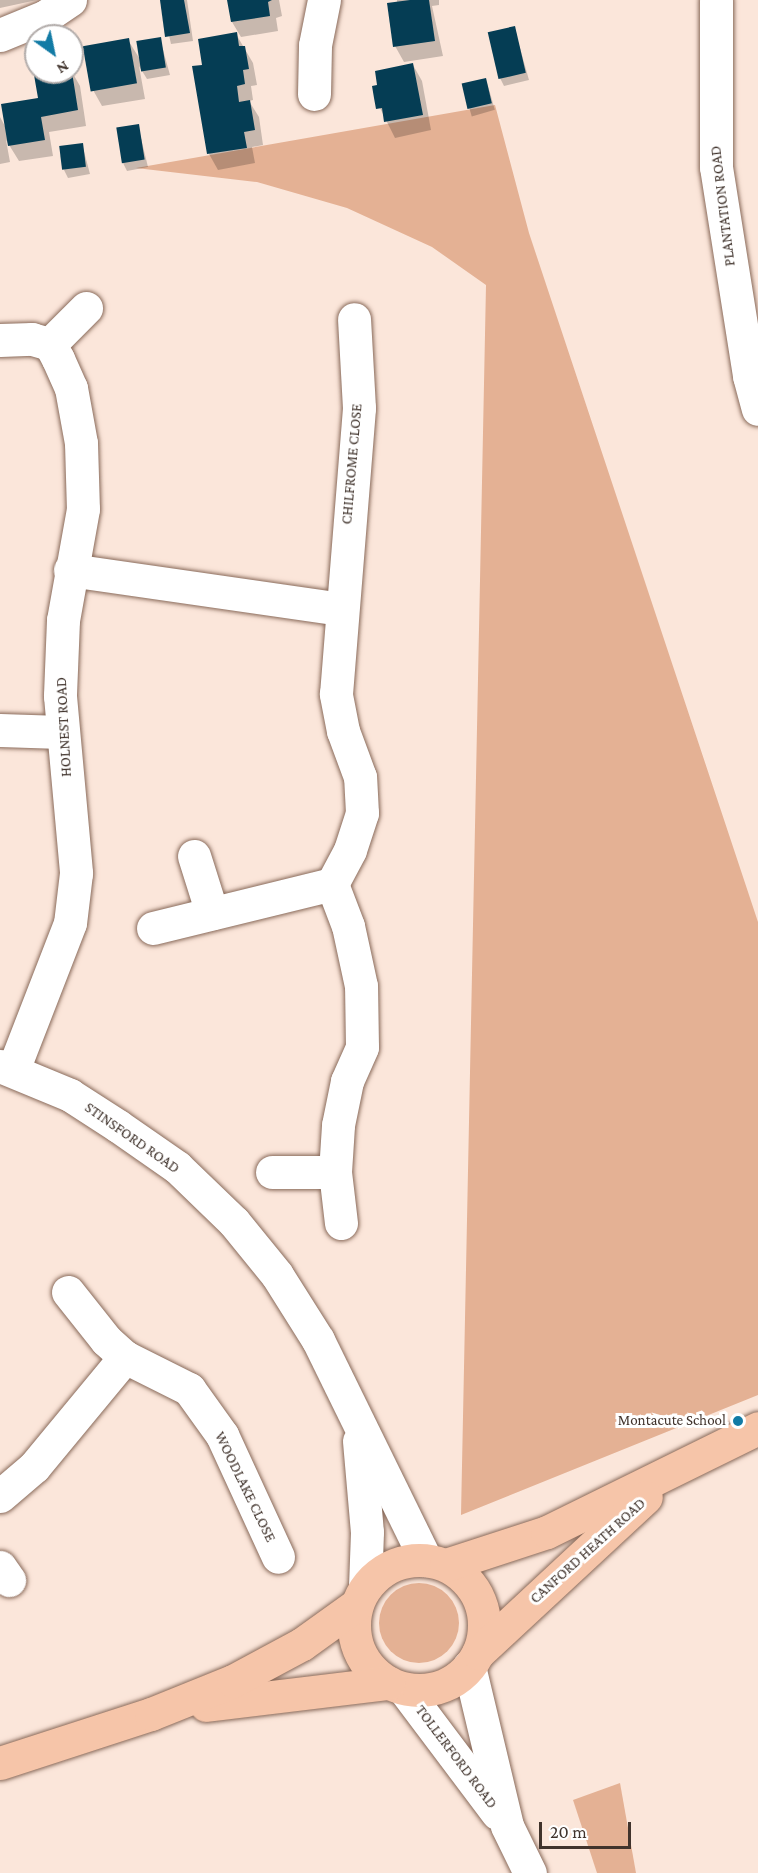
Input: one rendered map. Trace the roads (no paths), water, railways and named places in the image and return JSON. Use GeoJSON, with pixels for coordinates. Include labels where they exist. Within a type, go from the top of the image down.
{"type":"FeatureCollection","features":[{"type":"Feature","properties":{"kind":"main road","name":"CANFORD HEATH ROAD"},"geometry":{"type":"LineString","coordinates":[[436,1563],[547,1532],[758,1428]]}},
{"type":"Feature","properties":{"kind":"main road","name":"CANFORD HEATH ROAD"},"geometry":{"type":"LineString","coordinates":[[473,1660],[602,1536],[703,1455]]}},
{"type":"Feature","properties":{"kind":"main road"},"geometry":{"type":"LineString","coordinates":[[0,1763],[151,1714],[261,1667],[302,1644],[361,1596],[392,1565],[436,1563],[463,1577],[476,1593],[483,1613],[483,1633],[473,1660],[440,1686],[397,1686],[273,1694],[151,1714]]}},
{"type":"Feature","properties":{"kind":"main road"},"geometry":{"type":"LineString","coordinates":[[361,1596],[353,1623],[359,1650],[374,1672],[397,1686]]}},
{"type":"Feature","properties":{"kind":"street"},"geometry":{"type":"LineString","coordinates":[[0,35],[46,16],[70,0]]}},
{"type":"Feature","properties":{"kind":"street"},"geometry":{"type":"LineString","coordinates":[[314,94],[315,45],[324,0]]}},
{"type":"Feature","properties":{"kind":"street","name":"PLANTATION ROAD"},"geometry":{"type":"LineString","coordinates":[[716,0],[716,167],[749,376],[758,409]]}},
{"type":"Feature","properties":{"kind":"street"},"geometry":{"type":"LineString","coordinates":[[0,340],[32,339],[50,344],[86,308]]}},
{"type":"Feature","properties":{"kind":"street","name":"CHILFROME CLOSE"},"geometry":{"type":"LineString","coordinates":[[332,884],[350,850],[362,813],[360,777],[342,731],[336,694],[359,408],[354,319]]}},
{"type":"Feature","properties":{"kind":"street","name":"HOLNEST ROAD"},"geometry":{"type":"LineString","coordinates":[[7,1068],[70,923],[76,873],[61,732],[63,620],[70,570],[83,509],[81,443],[71,388],[50,344]]}},
{"type":"Feature","properties":{"kind":"street"},"geometry":{"type":"LineString","coordinates":[[70,570],[342,609]]}},
{"type":"Feature","properties":{"kind":"street"},"geometry":{"type":"LineString","coordinates":[[0,730],[61,732]]}},
{"type":"Feature","properties":{"kind":"street"},"geometry":{"type":"LineString","coordinates":[[194,856],[212,913]]}},
{"type":"Feature","properties":{"kind":"street"},"geometry":{"type":"LineString","coordinates":[[153,928],[332,884],[348,926],[361,986],[362,1047],[347,1081],[338,1125],[335,1172],[341,1223]]}},
{"type":"Feature","properties":{"kind":"street","name":"STINSFORD ROAD"},"geometry":{"type":"LineString","coordinates":[[7,1068],[70,1095],[118,1125],[177,1167],[234,1222],[278,1275],[318,1340],[355,1422],[436,1563]]}},
{"type":"Feature","properties":{"kind":"street"},"geometry":{"type":"LineString","coordinates":[[272,1172],[335,1172]]}},
{"type":"Feature","properties":{"kind":"street","name":"WOODLAKE CLOSE"},"geometry":{"type":"LineString","coordinates":[[68,1292],[106,1340],[125,1357],[189,1389],[222,1436],[278,1557]]}},
{"type":"Feature","properties":{"kind":"street"},"geometry":{"type":"LineString","coordinates":[[0,1496],[34,1467],[125,1357]]}},
{"type":"Feature","properties":{"kind":"street","name":"STINSFORD ROAD"},"geometry":{"type":"LineString","coordinates":[[355,1422],[364,1473],[361,1596]]}},
{"type":"Feature","properties":{"kind":"street","name":"TOLLERFORD ROAD"},"geometry":{"type":"LineString","coordinates":[[473,1660],[507,1826]]}},
{"type":"Feature","properties":{"kind":"street","name":"TOLLERFORD ROAD"},"geometry":{"type":"LineString","coordinates":[[397,1686],[507,1826],[530,1873]]}},
{"type":"Feature","properties":{"kind":"place","name":"Montacute School"},"geometry":{"type":"Point","coordinates":[738,1421]}}]}
